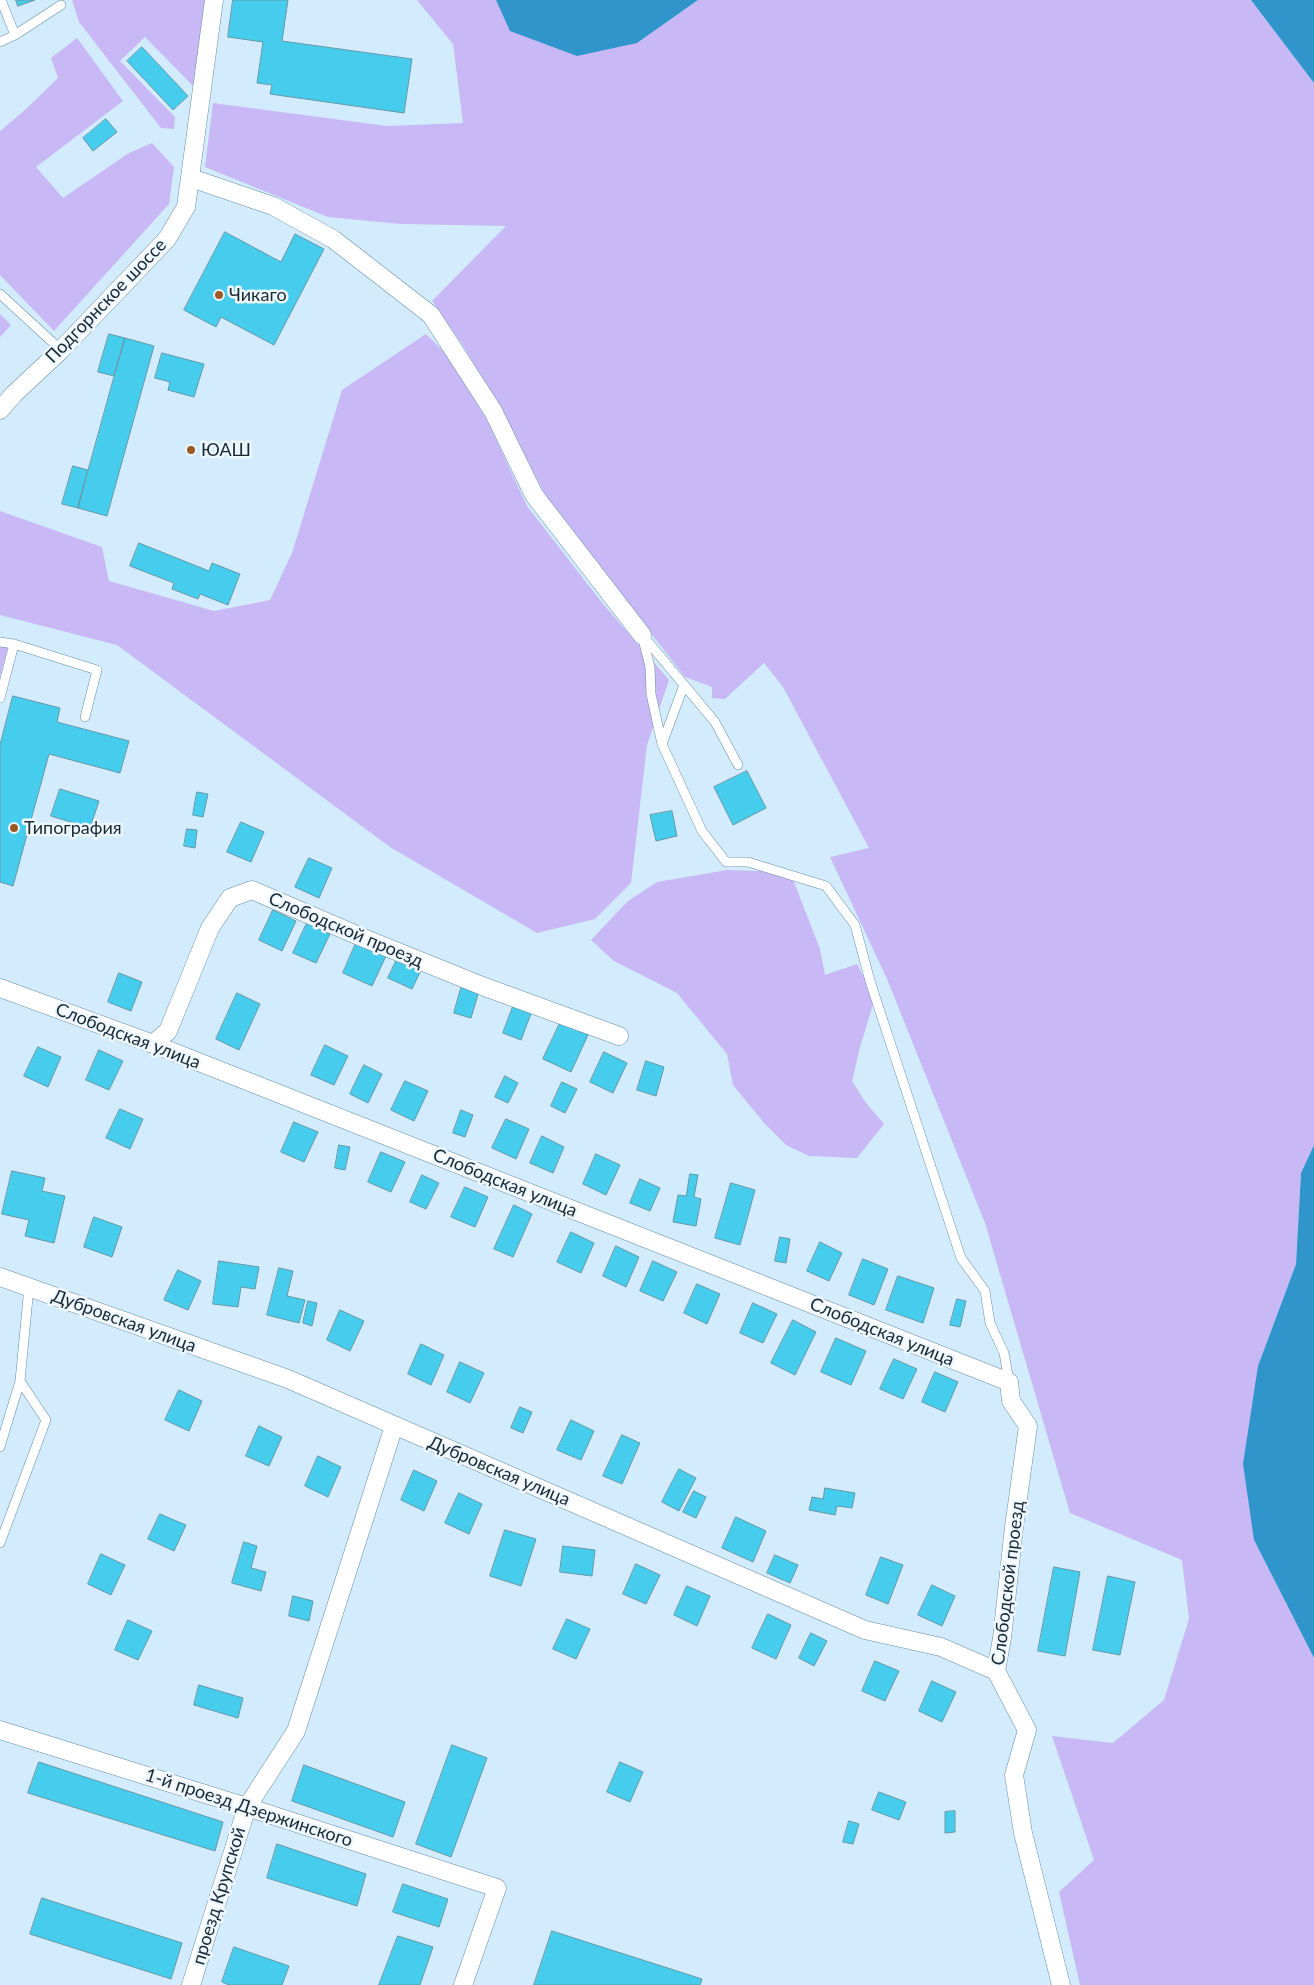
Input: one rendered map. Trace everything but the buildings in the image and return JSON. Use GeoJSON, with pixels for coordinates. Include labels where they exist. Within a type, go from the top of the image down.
{"type":"FeatureCollection","features":[{"type":"Feature","properties":{"kind":"street","name":"Подгорнское шоссе"},"geometry":{"type":"LineString","coordinates":[[0,410],[61,350],[167,239],[186,207],[214,0]]}},
{"type":"Feature","properties":{"kind":"street"},"geometry":{"type":"LineString","coordinates":[[191,178],[273,206],[333,238],[431,316],[493,411],[534,495],[642,634]]}},
{"type":"Feature","properties":{"kind":"street","name":"Слободской проезд"},"geometry":{"type":"LineString","coordinates":[[152,1044],[168,1031],[210,928],[230,898],[252,890],[476,984],[620,1036]]}},
{"type":"Feature","properties":{"kind":"street","name":"Слободская улица"},"geometry":{"type":"LineString","coordinates":[[0,988],[152,1044],[1009,1382]]}},
{"type":"Feature","properties":{"kind":"street","name":"Дубровская улица"},"geometry":{"type":"LineString","coordinates":[[0,1277],[288,1379],[865,1630],[941,1647],[996,1671]]}},
{"type":"Feature","properties":{"kind":"street","name":"Слободской проезд"},"geometry":{"type":"LineString","coordinates":[[1009,1382],[1011,1401],[1028,1426],[1014,1527],[1002,1638],[996,1671],[1027,1730],[1014,1776],[1023,1833],[1061,1985]]}},
{"type":"Feature","properties":{"kind":"street","name":"проезд Крупской"},"geometry":{"type":"LineString","coordinates":[[191,1985],[247,1806],[296,1730],[394,1426]]}},
{"type":"Feature","properties":{"kind":"street","name":"1-й проезд Дзержинского"},"geometry":{"type":"LineString","coordinates":[[0,1730],[247,1806],[497,1888],[463,1985]]}},
{"type":"Feature","properties":{"kind":"lane"},"geometry":{"type":"LineString","coordinates":[[1,0],[15,35]]}},
{"type":"Feature","properties":{"kind":"lane"},"geometry":{"type":"LineString","coordinates":[[0,42],[15,35],[61,5]]}},
{"type":"Feature","properties":{"kind":"lane"},"geometry":{"type":"LineString","coordinates":[[0,294],[61,350]]}},
{"type":"Feature","properties":{"kind":"lane"},"geometry":{"type":"LineString","coordinates":[[642,634],[715,722],[738,765]]}},
{"type":"Feature","properties":{"kind":"lane"},"geometry":{"type":"LineString","coordinates":[[642,634],[650,667],[650,694],[662,744],[702,831],[726,862],[748,862],[773,872],[826,886],[855,924],[870,981],[961,1258],[985,1291],[990,1323],[1004,1353],[1009,1382]]}},
{"type":"Feature","properties":{"kind":"lane"},"geometry":{"type":"LineString","coordinates":[[0,642],[14,644],[97,670],[84,717]]}},
{"type":"Feature","properties":{"kind":"lane"},"geometry":{"type":"LineString","coordinates":[[0,698],[14,644]]}},
{"type":"Feature","properties":{"kind":"lane"},"geometry":{"type":"LineString","coordinates":[[662,744],[684,685]]}},
{"type":"Feature","properties":{"kind":"lane"},"geometry":{"type":"LineString","coordinates":[[0,1447],[20,1381],[29,1287]]}},
{"type":"Feature","properties":{"kind":"lane"},"geometry":{"type":"LineString","coordinates":[[0,1543],[46,1420],[20,1381]]}},
{"type":"Feature","properties":{"kind":"lane"},"geometry":{"type":"LineString","coordinates":[[0,1414],[10,1417]]}},
{"type":"Feature","properties":{"kind":"shaded area"},"geometry":{"type":"Polygon","coordinates":[[[72,0],[205,0],[194,87],[145,37],[120,61],[175,117],[174,129],[161,128],[79,22],[72,0]]]}},
{"type":"Feature","properties":{"kind":"shaded area"},"geometry":{"type":"Polygon","coordinates":[[[417,0],[496,0],[511,31],[637,43],[698,0],[1251,0],[1314,83],[1314,1145],[1301,1173],[1296,1264],[1258,1366],[1254,1540],[1314,1658],[1314,1985],[1080,1985],[1059,1892],[1094,1860],[1052,1736],[1113,1743],[1164,1700],[1189,1619],[1182,1560],[1070,1513],[985,1223],[887,979],[830,857],[869,848],[783,687],[764,663],[725,699],[712,698],[712,687],[685,677],[550,504],[500,407],[462,344],[432,301],[506,226],[401,224],[328,217],[205,167],[213,103],[387,126],[463,123],[453,44],[417,0]]]}},
{"type":"Feature","properties":{"kind":"shaded area"},"geometry":{"type":"Polygon","coordinates":[[[77,38],[123,101],[36,167],[63,198],[129,153],[152,143],[174,167],[169,204],[54,331],[0,275],[0,131],[58,78],[51,58],[77,38]]]}},
{"type":"Feature","properties":{"kind":"shaded area"},"geometry":{"type":"Polygon","coordinates":[[[0,314],[11,325],[0,337],[0,314]]]}},
{"type":"Feature","properties":{"kind":"shaded area"},"geometry":{"type":"Polygon","coordinates":[[[426,334],[446,354],[487,420],[527,506],[603,604],[669,680],[647,745],[631,883],[595,919],[537,933],[390,847],[117,645],[0,615],[0,511],[102,547],[109,581],[214,611],[270,600],[292,553],[342,390],[426,334]]]}},
{"type":"Feature","properties":{"kind":"shaded area"},"geometry":{"type":"Polygon","coordinates":[[[0,646],[8,647],[0,676],[0,646]]]}},
{"type":"Feature","properties":{"kind":"shaded area"},"geometry":{"type":"Polygon","coordinates":[[[727,870],[790,872],[820,949],[825,975],[857,964],[875,998],[852,1081],[866,1103],[884,1124],[857,1158],[809,1156],[786,1145],[765,1124],[733,1085],[727,1054],[677,993],[614,961],[591,940],[628,901],[657,882],[727,870]]]}},
{"type":"Feature","properties":{"kind":"water"},"geometry":{"type":"Polygon","coordinates":[[[496,0],[698,0],[637,43],[577,56],[510,31],[496,0]]]}},
{"type":"Feature","properties":{"kind":"water"},"geometry":{"type":"Polygon","coordinates":[[[1251,0],[1314,0],[1314,83],[1251,0]]]}},
{"type":"Feature","properties":{"kind":"water"},"geometry":{"type":"Polygon","coordinates":[[[1314,1145],[1314,1658],[1254,1540],[1243,1464],[1258,1366],[1296,1264],[1301,1173],[1314,1145]]]}},
{"type":"Feature","properties":{"kind":"place","name":"Чикаго"},"geometry":{"type":"Point","coordinates":[219,295]}},
{"type":"Feature","properties":{"kind":"place","name":"ЮАШ"},"geometry":{"type":"Point","coordinates":[191,450]}},
{"type":"Feature","properties":{"kind":"place","name":"Типография"},"geometry":{"type":"Point","coordinates":[14,828]}}]}
